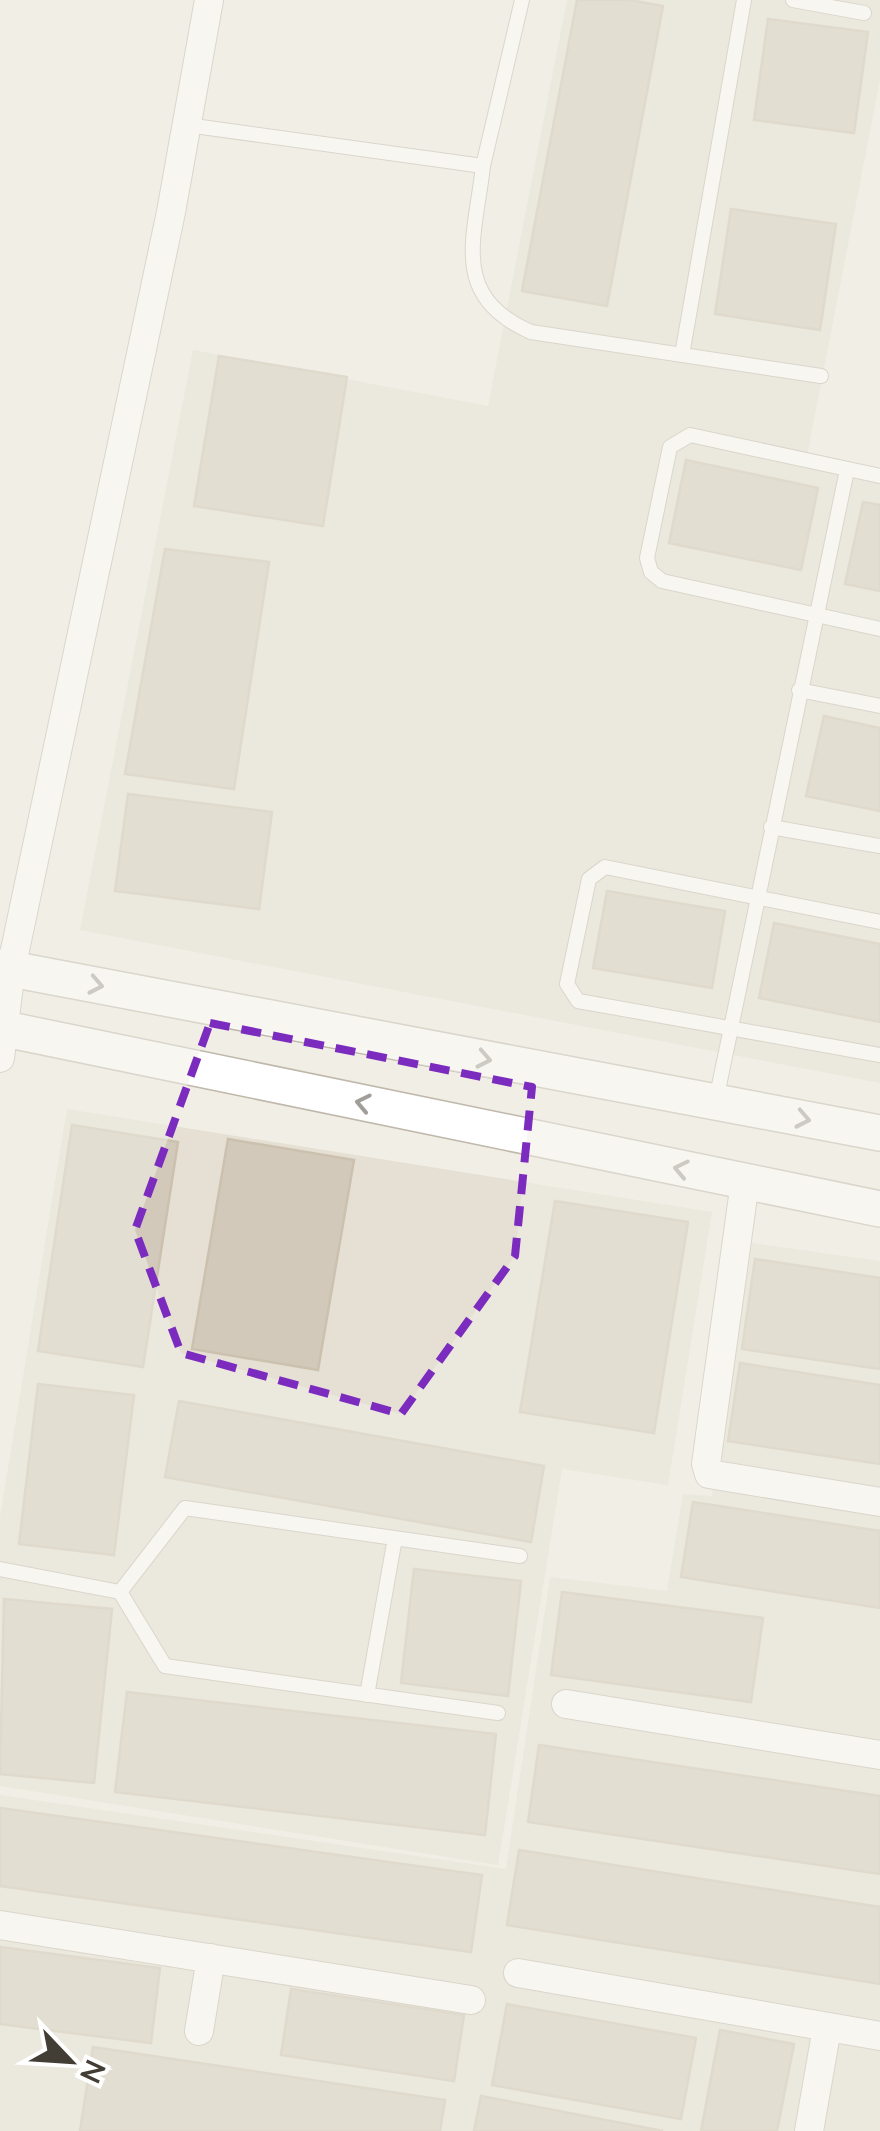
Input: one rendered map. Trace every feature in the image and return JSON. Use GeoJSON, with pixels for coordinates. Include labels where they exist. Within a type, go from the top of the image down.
{"type":"FeatureCollection","features":[{"type":"Feature","properties":{"kind":"street"},"geometry":{"type":"LineString","coordinates":[[209,0],[187,124],[6,968],[1,1038],[880,1209]]}},
{"type":"Feature","properties":{"kind":"street"},"geometry":{"type":"LineString","coordinates":[[6,968],[880,1133]]}},
{"type":"Feature","properties":{"kind":"street"},"geometry":{"type":"LineString","coordinates":[[745,1182],[706,1464],[709,1474],[880,1502]]}},
{"type":"Feature","properties":{"kind":"street"},"geometry":{"type":"LineString","coordinates":[[566,1704],[880,1755]]}},
{"type":"Feature","properties":{"kind":"street"},"geometry":{"type":"LineString","coordinates":[[0,1925],[472,2000]]}},
{"type":"Feature","properties":{"kind":"street"},"geometry":{"type":"LineString","coordinates":[[199,2031],[210,1958]]}},
{"type":"Feature","properties":{"kind":"street"},"geometry":{"type":"LineString","coordinates":[[518,1973],[880,2036]]}},
{"type":"Feature","properties":{"kind":"street"},"geometry":{"type":"LineString","coordinates":[[808,2131],[827,2028]]}},
{"type":"Feature","properties":{"kind":"lane"},"geometry":{"type":"LineString","coordinates":[[522,0],[484,166],[471,270],[493,308],[531,332],[821,376]]}},
{"type":"Feature","properties":{"kind":"lane"},"geometry":{"type":"LineString","coordinates":[[682,355],[744,0]]}},
{"type":"Feature","properties":{"kind":"lane"},"geometry":{"type":"LineString","coordinates":[[793,0],[864,13]]}},
{"type":"Feature","properties":{"kind":"lane"},"geometry":{"type":"LineString","coordinates":[[187,124],[484,166]]}},
{"type":"Feature","properties":{"kind":"lane"},"geometry":{"type":"LineString","coordinates":[[880,476],[690,435],[670,447],[646,558],[650,572],[662,582],[880,629]]}},
{"type":"Feature","properties":{"kind":"lane"},"geometry":{"type":"LineString","coordinates":[[715,1102],[847,470]]}},
{"type":"Feature","properties":{"kind":"lane"},"geometry":{"type":"LineString","coordinates":[[798,690],[880,706]]}},
{"type":"Feature","properties":{"kind":"lane"},"geometry":{"type":"LineString","coordinates":[[771,826],[880,846]]}},
{"type":"Feature","properties":{"kind":"lane"},"geometry":{"type":"LineString","coordinates":[[880,922],[606,867],[596,870],[589,879],[567,984],[578,1002],[880,1055]]}},
{"type":"Feature","properties":{"kind":"lane"},"geometry":{"type":"LineString","coordinates":[[120,1592],[186,1508],[520,1556]]}},
{"type":"Feature","properties":{"kind":"lane"},"geometry":{"type":"LineString","coordinates":[[367,1695],[395,1538]]}},
{"type":"Feature","properties":{"kind":"lane"},"geometry":{"type":"LineString","coordinates":[[0,1569],[120,1592],[165,1666],[498,1713]]}},
{"type":"Feature","properties":{"kind":"highlighted area"},"geometry":{"type":"Polygon","coordinates":[[[210,1023],[532,1087],[515,1256],[401,1414],[181,1353],[135,1230],[210,1023]]]}},
{"type":"Feature","properties":{"kind":"shaded area"},"geometry":{"type":"Polygon","coordinates":[[[567,0],[880,0],[880,80],[805,466],[880,481],[880,1083],[80,930],[193,350],[488,406],[567,0]]]}},
{"type":"Feature","properties":{"kind":"shaded area"},"geometry":{"type":"Polygon","coordinates":[[[67,1109],[712,1212],[668,1485],[562,1469],[498,1865],[0,1786],[0,1517],[67,1109]]]}},
{"type":"Feature","properties":{"kind":"shaded area"},"geometry":{"type":"Polygon","coordinates":[[[752,1243],[880,1261],[880,2131],[0,2131],[0,1795],[506,1869],[550,1577],[667,1591],[683,1494],[712,1496],[752,1243]]]}},
{"type":"Feature","properties":{"kind":"building"},"geometry":{"type":"Polygon","coordinates":[[[577,0],[630,0],[663,6],[607,306],[522,291],[577,0]]]}},
{"type":"Feature","properties":{"kind":"building"},"geometry":{"type":"Polygon","coordinates":[[[768,19],[868,32],[854,133],[754,120],[768,19]]]}},
{"type":"Feature","properties":{"kind":"building"},"geometry":{"type":"Polygon","coordinates":[[[731,209],[836,224],[820,330],[715,314],[731,209]]]}},
{"type":"Feature","properties":{"kind":"building"},"geometry":{"type":"Polygon","coordinates":[[[219,356],[347,377],[323,526],[194,506],[219,356]]]}},
{"type":"Feature","properties":{"kind":"building"},"geometry":{"type":"Polygon","coordinates":[[[686,460],[818,488],[801,570],[669,543],[686,460]]]}},
{"type":"Feature","properties":{"kind":"building"},"geometry":{"type":"Polygon","coordinates":[[[863,502],[880,505],[880,591],[845,584],[863,502]]]}},
{"type":"Feature","properties":{"kind":"building"},"geometry":{"type":"Polygon","coordinates":[[[165,549],[269,562],[234,789],[125,774],[165,549]]]}},
{"type":"Feature","properties":{"kind":"building"},"geometry":{"type":"Polygon","coordinates":[[[824,716],[880,728],[880,811],[806,796],[824,716]]]}},
{"type":"Feature","properties":{"kind":"building"},"geometry":{"type":"Polygon","coordinates":[[[128,794],[272,812],[259,909],[115,891],[128,794]]]}},
{"type":"Feature","properties":{"kind":"building"},"geometry":{"type":"Polygon","coordinates":[[[607,891],[725,911],[712,988],[593,968],[607,891]]]}},
{"type":"Feature","properties":{"kind":"building"},"geometry":{"type":"Polygon","coordinates":[[[774,923],[880,944],[880,1022],[759,998],[774,923]]]}},
{"type":"Feature","properties":{"kind":"building"},"geometry":{"type":"Polygon","coordinates":[[[72,1125],[178,1142],[143,1367],[38,1351],[72,1125]]]}},
{"type":"Feature","properties":{"kind":"building"},"geometry":{"type":"Polygon","coordinates":[[[228,1139],[354,1160],[318,1370],[192,1349],[228,1139]]]}},
{"type":"Feature","properties":{"kind":"building"},"geometry":{"type":"Polygon","coordinates":[[[555,1201],[688,1222],[654,1433],[520,1412],[555,1201]]]}},
{"type":"Feature","properties":{"kind":"building"},"geometry":{"type":"Polygon","coordinates":[[[755,1259],[880,1278],[880,1369],[742,1349],[755,1259]]]}},
{"type":"Feature","properties":{"kind":"building"},"geometry":{"type":"Polygon","coordinates":[[[740,1363],[880,1385],[880,1464],[728,1441],[740,1363]]]}},
{"type":"Feature","properties":{"kind":"building"},"geometry":{"type":"Polygon","coordinates":[[[38,1384],[134,1395],[114,1555],[19,1544],[38,1384]]]}},
{"type":"Feature","properties":{"kind":"building"},"geometry":{"type":"Polygon","coordinates":[[[179,1401],[544,1466],[531,1542],[165,1477],[179,1401]]]}},
{"type":"Feature","properties":{"kind":"building"},"geometry":{"type":"Polygon","coordinates":[[[693,1502],[880,1531],[880,1608],[681,1577],[693,1502]]]}},
{"type":"Feature","properties":{"kind":"building"},"geometry":{"type":"Polygon","coordinates":[[[414,1569],[521,1581],[508,1696],[401,1683],[414,1569]]]}},
{"type":"Feature","properties":{"kind":"building"},"geometry":{"type":"Polygon","coordinates":[[[562,1592],[763,1618],[751,1702],[551,1675],[562,1592]]]}},
{"type":"Feature","properties":{"kind":"building"},"geometry":{"type":"Polygon","coordinates":[[[4,1599],[112,1609],[94,1783],[0,1774],[4,1599]]]}},
{"type":"Feature","properties":{"kind":"building"},"geometry":{"type":"Polygon","coordinates":[[[127,1692],[496,1734],[485,1835],[115,1792],[127,1692]]]}},
{"type":"Feature","properties":{"kind":"building"},"geometry":{"type":"Polygon","coordinates":[[[539,1745],[880,1796],[880,1874],[528,1822],[539,1745]]]}},
{"type":"Feature","properties":{"kind":"building"},"geometry":{"type":"Polygon","coordinates":[[[0,1808],[482,1875],[471,1952],[0,1886],[0,1808]]]}},
{"type":"Feature","properties":{"kind":"building"},"geometry":{"type":"Polygon","coordinates":[[[519,1850],[880,1907],[880,1984],[507,1925],[519,1850]]]}},
{"type":"Feature","properties":{"kind":"building"},"geometry":{"type":"Polygon","coordinates":[[[0,1947],[160,1968],[151,2043],[0,2024],[0,1947]]]}},
{"type":"Feature","properties":{"kind":"building"},"geometry":{"type":"Polygon","coordinates":[[[291,1989],[464,2015],[454,2081],[281,2055],[291,1989]]]}},
{"type":"Feature","properties":{"kind":"building"},"geometry":{"type":"Polygon","coordinates":[[[507,2004],[696,2038],[681,2119],[492,2085],[507,2004]]]}},
{"type":"Feature","properties":{"kind":"building"},"geometry":{"type":"Polygon","coordinates":[[[720,2030],[794,2044],[777,2131],[701,2131],[720,2030]]]}},
{"type":"Feature","properties":{"kind":"building"},"geometry":{"type":"Polygon","coordinates":[[[93,2047],[445,2100],[440,2131],[80,2131],[93,2047]]]}},
{"type":"Feature","properties":{"kind":"building"},"geometry":{"type":"Polygon","coordinates":[[[481,2096],[663,2131],[474,2131],[481,2096]]]}}]}
